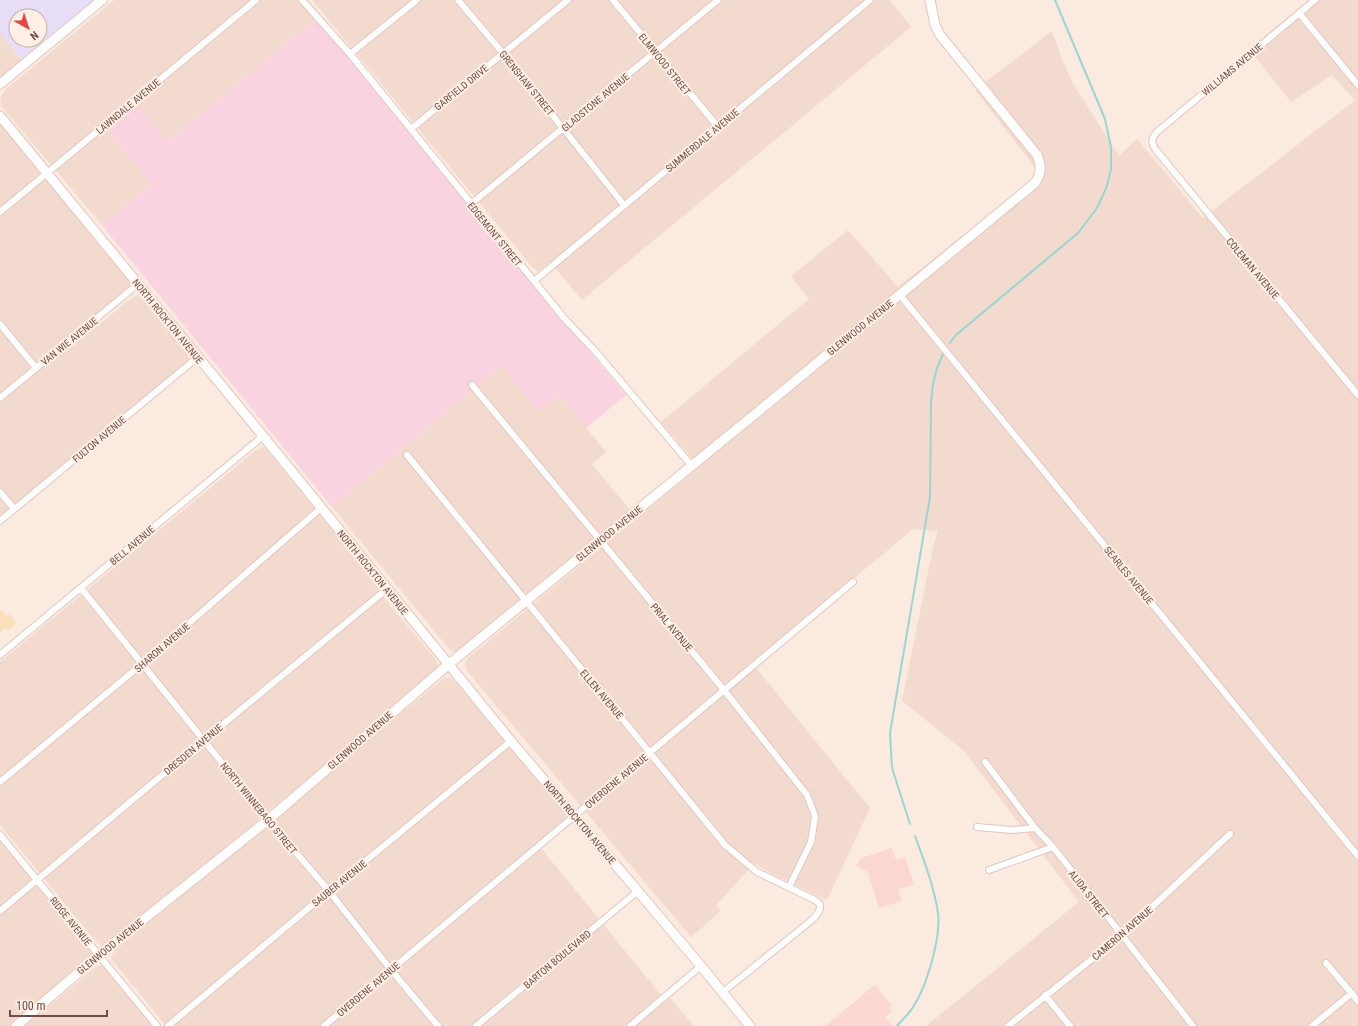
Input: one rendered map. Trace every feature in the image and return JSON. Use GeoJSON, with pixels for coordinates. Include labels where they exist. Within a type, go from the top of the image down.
{"type":"FeatureCollection","features":[{"type":"Feature","properties":{"kind":"street"},"geometry":{"type":"LineString","coordinates":[[0,84],[102,0]]}},
{"type":"Feature","properties":{"kind":"street","name":"LAWNDALE AVENUE"},"geometry":{"type":"LineString","coordinates":[[0,212],[256,0]]}},
{"type":"Feature","properties":{"kind":"street","name":"EDGEMONT STREET"},"geometry":{"type":"LineString","coordinates":[[302,0],[350,54],[534,281],[691,465]]}},
{"type":"Feature","properties":{"kind":"street"},"geometry":{"type":"LineString","coordinates":[[350,54],[417,0]]}},
{"type":"Feature","properties":{"kind":"street","name":"GRENSHAW STREET"},"geometry":{"type":"LineString","coordinates":[[458,0],[564,128],[624,205]]}},
{"type":"Feature","properties":{"kind":"street","name":"GARFIELD DRIVE"},"geometry":{"type":"LineString","coordinates":[[411,129],[568,0]]}},
{"type":"Feature","properties":{"kind":"street","name":"ELMWOOD STREET"},"geometry":{"type":"LineString","coordinates":[[613,0],[718,127]]}},
{"type":"Feature","properties":{"kind":"street","name":"GLADSTONE AVENUE"},"geometry":{"type":"LineString","coordinates":[[471,204],[718,0]]}},
{"type":"Feature","properties":{"kind":"street","name":"SUMMERDALE AVENUE"},"geometry":{"type":"LineString","coordinates":[[534,281],[870,0]]}},
{"type":"Feature","properties":{"kind":"street","name":"GLENWOOD AVENUE"},"geometry":{"type":"LineString","coordinates":[[16,1026],[98,955],[268,820],[449,664],[1029,189],[1038,178],[1040,171],[1040,162],[1037,155],[940,35],[935,25],[930,0]]}},
{"type":"Feature","properties":{"kind":"street","name":"WILLIAMS AVENUE"},"geometry":{"type":"LineString","coordinates":[[1152,140],[1153,136],[1158,131],[1314,0]]}},
{"type":"Feature","properties":{"kind":"street"},"geometry":{"type":"LineString","coordinates":[[1298,13],[1358,86]]}},
{"type":"Feature","properties":{"kind":"street","name":"NORTH ROCKTON AVENUE"},"geometry":{"type":"LineString","coordinates":[[0,116],[512,742],[702,966],[750,1026]]}},
{"type":"Feature","properties":{"kind":"street","name":"COLEMAN AVENUE"},"geometry":{"type":"LineString","coordinates":[[1152,140],[1152,144],[1156,150],[1358,395]]}},
{"type":"Feature","properties":{"kind":"street","name":"VAN WIE AVENUE"},"geometry":{"type":"LineString","coordinates":[[0,398],[138,284]]}},
{"type":"Feature","properties":{"kind":"street","name":"SEARLES AVENUE"},"geometry":{"type":"LineString","coordinates":[[900,295],[1358,856]]}},
{"type":"Feature","properties":{"kind":"street"},"geometry":{"type":"LineString","coordinates":[[0,324],[36,368]]}},
{"type":"Feature","properties":{"kind":"street","name":"FULTON AVENUE"},"geometry":{"type":"LineString","coordinates":[[0,521],[198,357]]}},
{"type":"Feature","properties":{"kind":"street","name":"PRIAL AVENUE"},"geometry":{"type":"LineString","coordinates":[[472,385],[724,690],[807,795],[815,816],[811,842],[789,887]]}},
{"type":"Feature","properties":{"kind":"street","name":"BELL AVENUE"},"geometry":{"type":"LineString","coordinates":[[0,655],[263,436]]}},
{"type":"Feature","properties":{"kind":"street","name":"ELLEN AVENUE"},"geometry":{"type":"LineString","coordinates":[[407,455],[525,602],[725,845],[757,872],[815,900],[820,904],[821,909],[818,914],[723,992]]}},
{"type":"Feature","properties":{"kind":"street"},"geometry":{"type":"LineString","coordinates":[[0,492],[14,509]]}},
{"type":"Feature","properties":{"kind":"street","name":"SHARON AVENUE"},"geometry":{"type":"LineString","coordinates":[[0,782],[142,664],[321,508]]}},
{"type":"Feature","properties":{"kind":"street","name":"OVERDENE AVENUE"},"geometry":{"type":"LineString","coordinates":[[324,1026],[853,582]]}},
{"type":"Feature","properties":{"kind":"street","name":"NORTH WINNEBAGO STREET"},"geometry":{"type":"LineString","coordinates":[[81,588],[268,820],[329,891],[391,970],[438,1026]]}},
{"type":"Feature","properties":{"kind":"street","name":"DRESDEN AVENUE"},"geometry":{"type":"LineString","coordinates":[[0,911],[387,589]]}},
{"type":"Feature","properties":{"kind":"street","name":"SAUBER AVENUE"},"geometry":{"type":"LineString","coordinates":[[168,1026],[329,891],[512,742]]}},
{"type":"Feature","properties":{"kind":"street","name":"ALIDA STREET"},"geometry":{"type":"LineString","coordinates":[[985,762],[1193,1026]]}},
{"type":"Feature","properties":{"kind":"street"},"geometry":{"type":"LineString","coordinates":[[977,828],[1012,830],[1036,828]]}},
{"type":"Feature","properties":{"kind":"street","name":"CAMERON AVENUE"},"geometry":{"type":"LineString","coordinates":[[1008,1026],[1045,995],[1122,936],[1230,834]]}},
{"type":"Feature","properties":{"kind":"street","name":"RIDGE AVENUE"},"geometry":{"type":"LineString","coordinates":[[0,835],[157,1026]]}},
{"type":"Feature","properties":{"kind":"street"},"geometry":{"type":"LineString","coordinates":[[989,870],[1053,847]]}},
{"type":"Feature","properties":{"kind":"street","name":"BARTON BOULEVARD"},"geometry":{"type":"LineString","coordinates":[[476,1026],[638,891]]}},
{"type":"Feature","properties":{"kind":"street"},"geometry":{"type":"LineString","coordinates":[[1326,963],[1358,1001]]}},
{"type":"Feature","properties":{"kind":"street"},"geometry":{"type":"LineString","coordinates":[[630,1026],[702,966]]}},
{"type":"Feature","properties":{"kind":"street"},"geometry":{"type":"LineString","coordinates":[[1312,1026],[1352,993]]}},
{"type":"Feature","properties":{"kind":"street"},"geometry":{"type":"LineString","coordinates":[[1045,995],[1070,1026]]}},
{"type":"Feature","properties":{"kind":"shaded area"},"geometry":{"type":"Polygon","coordinates":[[[0,0],[98,0],[48,42],[48,8],[8,8],[8,43],[0,33],[0,0]]]}},
{"type":"Feature","properties":{"kind":"shaded area"},"geometry":{"type":"Polygon","coordinates":[[[114,0],[300,0],[316,19],[168,141],[108,131],[151,184],[102,225],[1,106],[0,99],[6,89],[114,0]]]}},
{"type":"Feature","properties":{"kind":"shaded area"},"geometry":{"type":"Polygon","coordinates":[[[312,0],[890,0],[911,27],[582,300],[550,262],[538,271],[533,268],[312,0]]]}},
{"type":"Feature","properties":{"kind":"shaded area"},"geometry":{"type":"Polygon","coordinates":[[[1309,0],[1358,0],[1358,1026],[926,1026],[1079,902],[964,751],[902,701],[933,547],[938,531],[913,529],[752,663],[870,808],[827,900],[768,872],[755,863],[716,905],[721,911],[691,937],[467,671],[465,663],[468,658],[699,467],[661,422],[809,299],[791,276],[848,230],[898,287],[1030,182],[1035,175],[1036,169],[975,90],[1052,31],[1072,82],[1119,156],[1137,139],[1203,218],[1355,100],[1332,75],[1291,102],[1249,49],[1309,0]]]}},
{"type":"Feature","properties":{"kind":"shaded area"},"geometry":{"type":"Polygon","coordinates":[[[316,19],[626,395],[586,428],[559,395],[538,412],[501,366],[332,507],[102,225],[151,184],[108,131],[139,106],[168,141],[316,19]]]}},
{"type":"Feature","properties":{"kind":"shaded area"},"geometry":{"type":"Polygon","coordinates":[[[0,33],[8,43],[8,48],[12,48],[24,62],[0,81],[0,33]]]}},
{"type":"Feature","properties":{"kind":"shaded area"},"geometry":{"type":"Polygon","coordinates":[[[12,48],[41,48],[24,62],[12,48]]]}},
{"type":"Feature","properties":{"kind":"shaded area"},"geometry":{"type":"Polygon","coordinates":[[[0,121],[131,284],[130,287],[75,334],[80,340],[132,298],[138,295],[143,299],[189,356],[189,359],[0,517],[0,121]]]}},
{"type":"Feature","properties":{"kind":"shaded area"},"geometry":{"type":"Polygon","coordinates":[[[501,366],[538,411],[559,395],[606,452],[592,464],[631,511],[456,653],[450,650],[332,507],[501,366]]]}},
{"type":"Feature","properties":{"kind":"shaded area"},"geometry":{"type":"Polygon","coordinates":[[[263,447],[366,571],[387,602],[434,657],[438,664],[438,668],[431,676],[108,945],[104,946],[98,944],[0,825],[0,662],[256,450],[263,447]]]}},
{"type":"Feature","properties":{"kind":"shaded area"},"geometry":{"type":"Polygon","coordinates":[[[444,678],[450,678],[455,682],[566,811],[567,815],[561,823],[537,843],[661,995],[670,998],[694,1026],[166,1026],[112,960],[111,957],[114,951],[444,678]]]}},
{"type":"Feature","properties":{"kind":"shaded area"},"geometry":{"type":"Polygon","coordinates":[[[0,839],[93,953],[93,957],[12,1026],[0,1026],[0,839]]]}},
{"type":"Feature","properties":{"kind":"shaded area"},"geometry":{"type":"Polygon","coordinates":[[[892,848],[896,860],[905,857],[914,885],[898,889],[902,901],[879,908],[868,872],[856,866],[861,858],[892,848]]]}},
{"type":"Feature","properties":{"kind":"shaded area"},"geometry":{"type":"Polygon","coordinates":[[[102,965],[154,1026],[25,1026],[96,967],[102,965]]]}},
{"type":"Feature","properties":{"kind":"shaded area"},"geometry":{"type":"Polygon","coordinates":[[[875,985],[891,1005],[889,1007],[892,1011],[885,1017],[892,1026],[825,1026],[875,985]]]}},
{"type":"Feature","properties":{"kind":"sand"},"geometry":{"type":"Polygon","coordinates":[[[0,609],[6,616],[10,614],[15,620],[14,626],[8,631],[5,628],[0,632],[0,609]]]}},
{"type":"Feature","properties":{"kind":"waterway"},"geometry":{"type":"LineString","coordinates":[[950,343],[956,335],[1078,233],[1097,208],[1107,186],[1111,169],[1111,147],[1105,119],[1055,0]]}},
{"type":"Feature","properties":{"kind":"waterway"},"geometry":{"type":"LineString","coordinates":[[910,824],[892,768],[890,733],[930,497],[931,403],[933,384],[937,368],[943,354]]}},
{"type":"Feature","properties":{"kind":"waterway"},"geometry":{"type":"LineString","coordinates":[[897,1026],[911,1010],[923,987],[932,962],[937,935],[938,913],[934,893],[915,836]]}}]}
